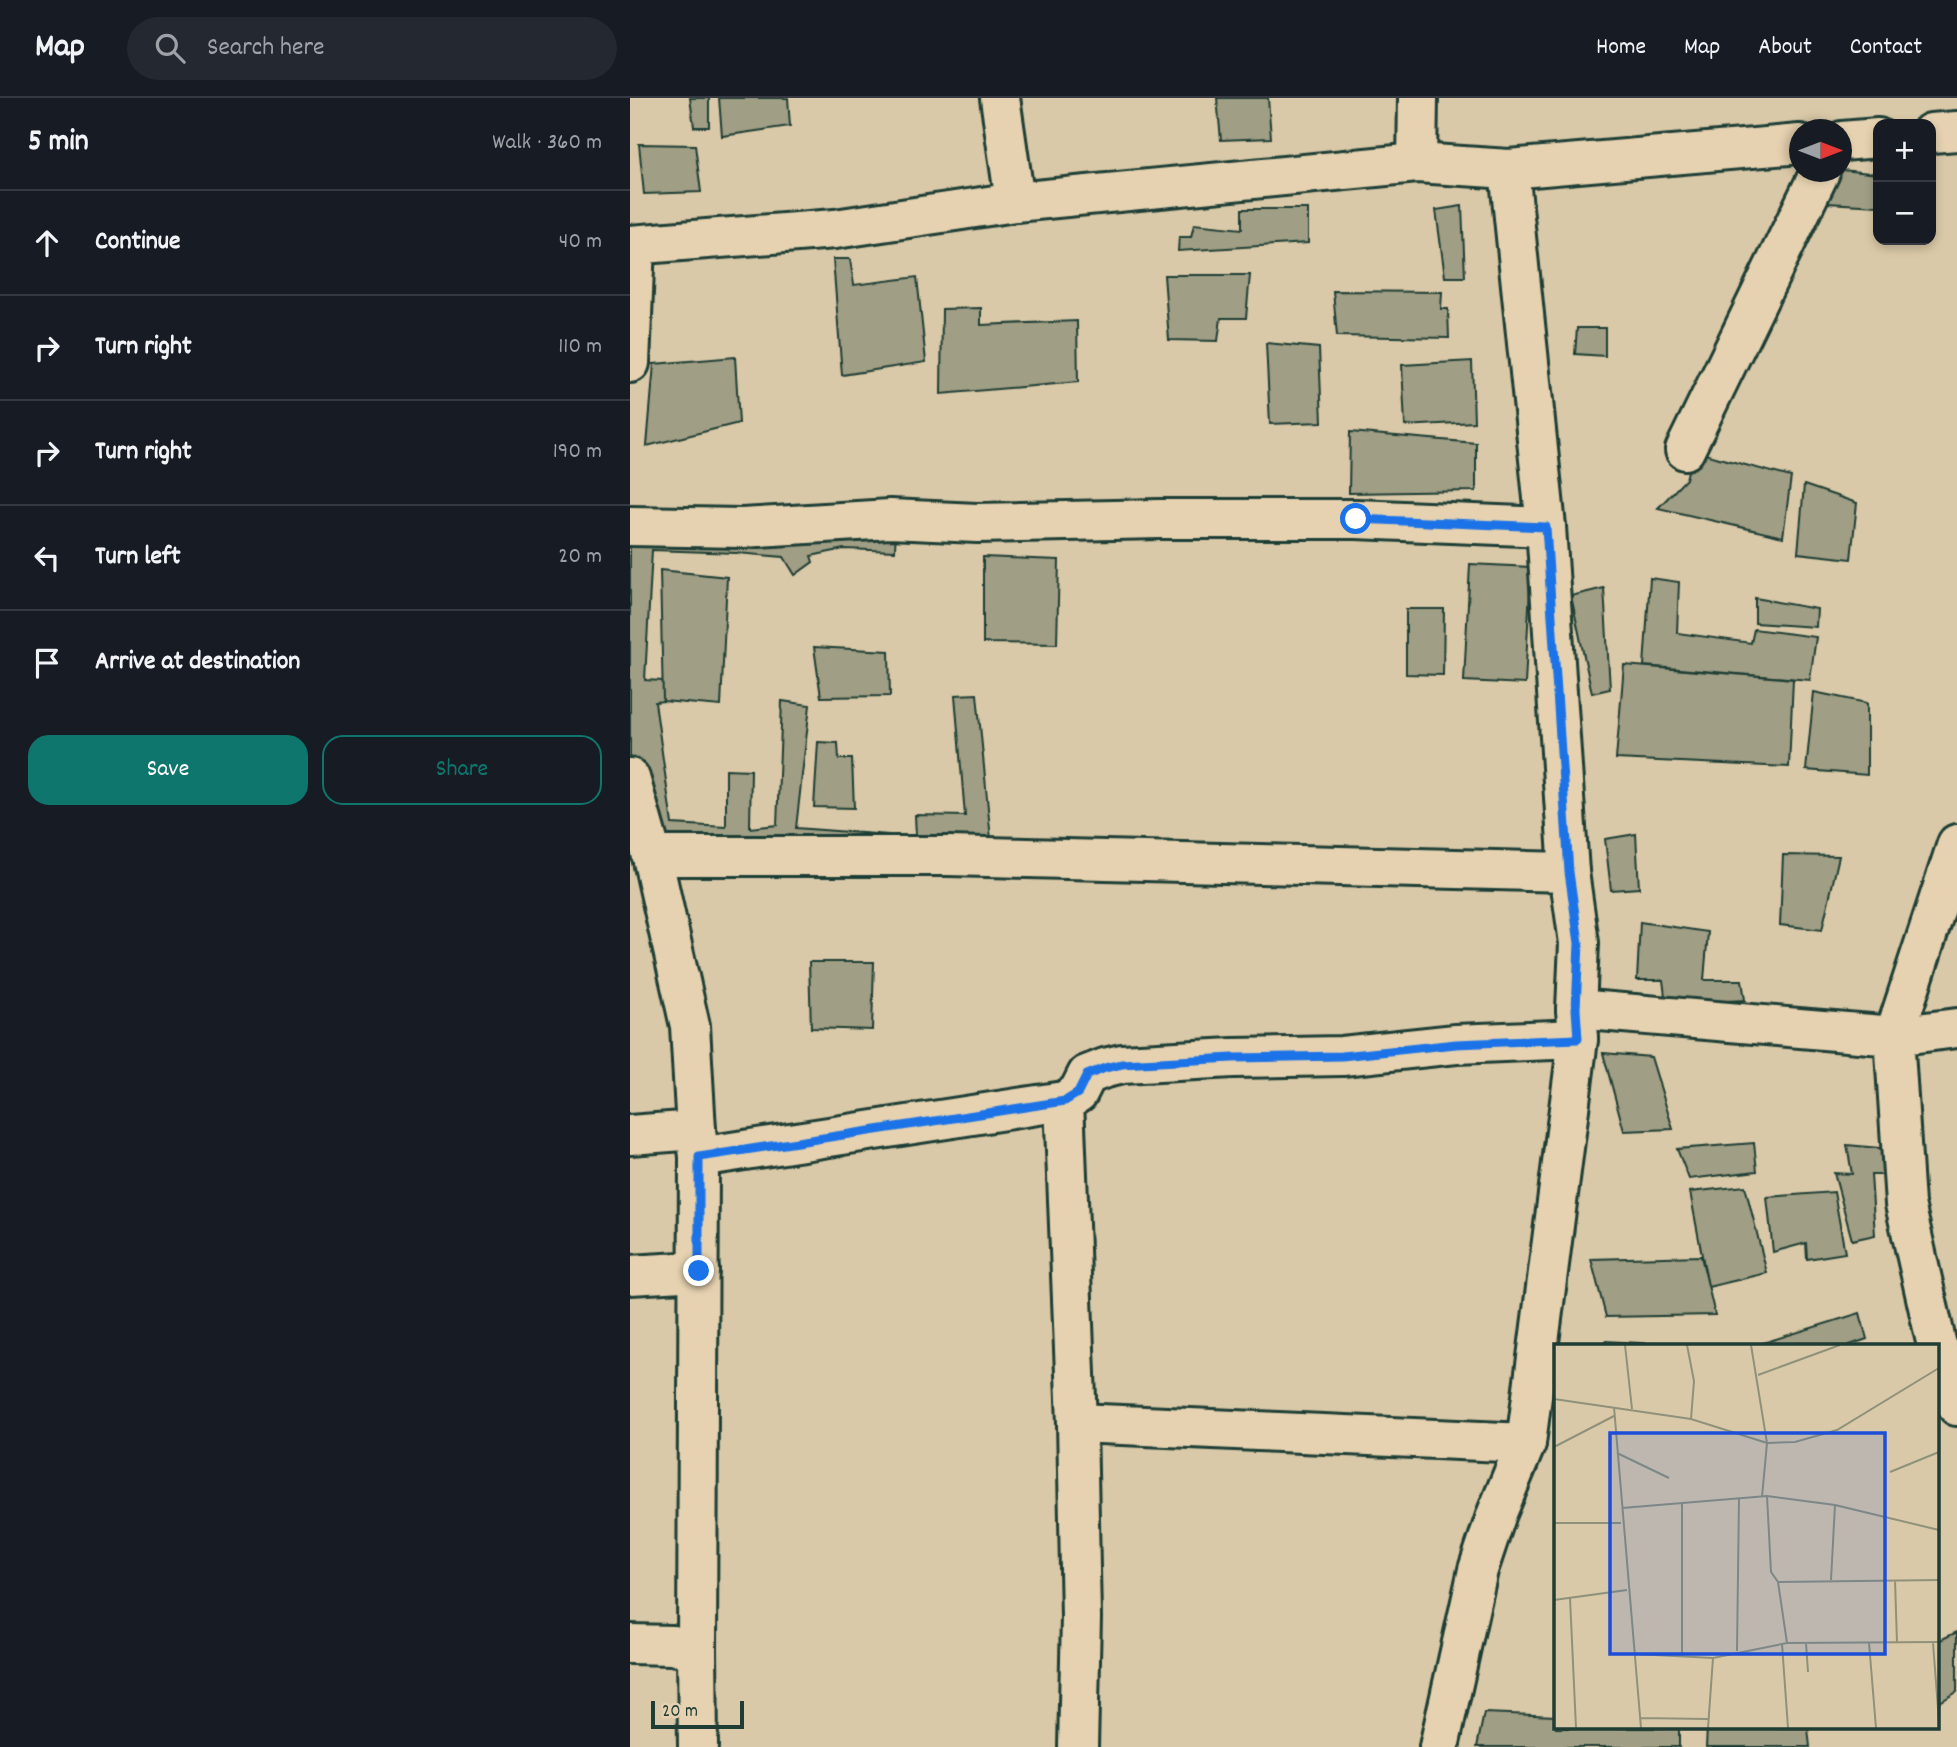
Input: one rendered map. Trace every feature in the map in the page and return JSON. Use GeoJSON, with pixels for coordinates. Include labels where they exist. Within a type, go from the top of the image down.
{"type":"FeatureCollection","features":[{"type":"Feature","properties":{"kind":"street"},"geometry":{"type":"LineString","coordinates":[[1000,98],[1015,202]]}},
{"type":"Feature","properties":{"kind":"street"},"geometry":{"type":"LineString","coordinates":[[1417,163],[1418,98]]}},
{"type":"Feature","properties":{"kind":"street"},"geometry":{"type":"LineString","coordinates":[[1936,133],[1957,131]]}},
{"type":"Feature","properties":{"kind":"street"},"geometry":{"type":"LineString","coordinates":[[1852,140],[1873,138]]}},
{"type":"Feature","properties":{"kind":"street"},"geometry":{"type":"LineString","coordinates":[[630,363],[633,245],[835,229],[1015,202],[1417,163],[1509,169],[1789,145]]}},
{"type":"Feature","properties":{"kind":"street"},"geometry":{"type":"LineString","coordinates":[[1439,1747],[1478,1570],[1497,1513],[1526,1443],[1577,1024],[1579,943],[1569,872],[1546,527],[1509,169]]}},
{"type":"Feature","properties":{"kind":"street"},"geometry":{"type":"LineString","coordinates":[[1685,450],[1815,182]]}},
{"type":"Feature","properties":{"kind":"street"},"geometry":{"type":"LineString","coordinates":[[630,526],[742,528],[891,519],[977,523],[1356,519],[1546,527]]}},
{"type":"Feature","properties":{"kind":"street"},"geometry":{"type":"LineString","coordinates":[[630,778],[652,856],[690,1026],[697,1144],[699,1271],[698,1747]]}},
{"type":"Feature","properties":{"kind":"street"},"geometry":{"type":"LineString","coordinates":[[1937,1344],[1905,1204],[1894,1037],[1957,844]]}},
{"type":"Feature","properties":{"kind":"street"},"geometry":{"type":"LineString","coordinates":[[652,856],[948,856],[1569,872]]}},
{"type":"Feature","properties":{"kind":"street"},"geometry":{"type":"LineString","coordinates":[[630,1135],[697,1144],[1065,1101],[1078,1093],[1087,1075],[1122,1064],[1342,1056],[1456,1044],[1577,1024],[1894,1037],[1957,1028]]}},
{"type":"Feature","properties":{"kind":"street"},"geometry":{"type":"LineString","coordinates":[[1065,1101],[1081,1616],[1078,1747]]}},
{"type":"Feature","properties":{"kind":"street"},"geometry":{"type":"LineString","coordinates":[[630,1275],[699,1271]]}},
{"type":"Feature","properties":{"kind":"street"},"geometry":{"type":"LineString","coordinates":[[1940,1358],[1957,1406]]}},
{"type":"Feature","properties":{"kind":"street"},"geometry":{"type":"LineString","coordinates":[[1077,1423],[1526,1443]]}},
{"type":"Feature","properties":{"kind":"street"},"geometry":{"type":"LineString","coordinates":[[630,1644],[672,1645],[697,1650]]}},
{"type":"Feature","properties":{"kind":"building"},"geometry":{"type":"Polygon","coordinates":[[[690,98],[709,98],[709,127],[694,127],[690,98]]]}},
{"type":"Feature","properties":{"kind":"building"},"geometry":{"type":"Polygon","coordinates":[[[719,98],[788,98],[790,126],[722,136],[719,98]]]}},
{"type":"Feature","properties":{"kind":"building"},"geometry":{"type":"Polygon","coordinates":[[[1217,98],[1268,98],[1271,138],[1221,140],[1217,98]]]}},
{"type":"Feature","properties":{"kind":"building"},"geometry":{"type":"Polygon","coordinates":[[[639,144],[695,145],[701,192],[644,194],[639,144]]]}},
{"type":"Feature","properties":{"kind":"building"},"geometry":{"type":"Polygon","coordinates":[[[1852,171],[1873,173],[1873,206],[1827,203],[1833,182],[1852,182],[1852,171]]]}},
{"type":"Feature","properties":{"kind":"building"},"geometry":{"type":"Polygon","coordinates":[[[1462,206],[1465,277],[1445,277],[1436,210],[1462,206]]]}},
{"type":"Feature","properties":{"kind":"building"},"geometry":{"type":"Polygon","coordinates":[[[1242,209],[1308,209],[1308,243],[1178,251],[1179,237],[1191,237],[1194,224],[1242,229],[1242,209]]]}},
{"type":"Feature","properties":{"kind":"building"},"geometry":{"type":"Polygon","coordinates":[[[833,259],[850,259],[854,285],[917,277],[926,362],[842,375],[833,259]]]}},
{"type":"Feature","properties":{"kind":"building"},"geometry":{"type":"Polygon","coordinates":[[[1164,275],[1250,275],[1246,318],[1221,318],[1218,341],[1169,340],[1164,275]]]}},
{"type":"Feature","properties":{"kind":"building"},"geometry":{"type":"Polygon","coordinates":[[[1333,291],[1442,292],[1441,309],[1448,309],[1449,338],[1337,336],[1333,291]]]}},
{"type":"Feature","properties":{"kind":"building"},"geometry":{"type":"Polygon","coordinates":[[[981,308],[981,325],[1077,321],[1078,382],[941,394],[942,309],[981,308]]]}},
{"type":"Feature","properties":{"kind":"building"},"geometry":{"type":"Polygon","coordinates":[[[1577,328],[1605,328],[1605,356],[1575,354],[1577,328]]]}},
{"type":"Feature","properties":{"kind":"building"},"geometry":{"type":"Polygon","coordinates":[[[1266,343],[1319,348],[1322,422],[1270,424],[1266,343]]]}},
{"type":"Feature","properties":{"kind":"building"},"geometry":{"type":"Polygon","coordinates":[[[735,357],[739,423],[647,446],[654,364],[735,357]]]}},
{"type":"Feature","properties":{"kind":"building"},"geometry":{"type":"Polygon","coordinates":[[[1472,361],[1474,422],[1405,426],[1402,365],[1472,361]]]}},
{"type":"Feature","properties":{"kind":"building"},"geometry":{"type":"Polygon","coordinates":[[[1350,432],[1476,443],[1476,491],[1349,493],[1350,432]]]}},
{"type":"Feature","properties":{"kind":"building"},"geometry":{"type":"Polygon","coordinates":[[[1693,451],[1791,477],[1783,537],[1658,508],[1686,479],[1693,451]]]}},
{"type":"Feature","properties":{"kind":"building"},"geometry":{"type":"Polygon","coordinates":[[[1804,485],[1857,503],[1851,559],[1798,553],[1804,485]]]}},
{"type":"Feature","properties":{"kind":"building"},"geometry":{"type":"Polygon","coordinates":[[[896,526],[895,551],[844,549],[811,556],[813,562],[795,575],[784,557],[652,550],[645,680],[663,681],[663,701],[655,702],[672,824],[726,827],[726,769],[751,770],[750,828],[777,825],[782,701],[810,705],[796,828],[916,837],[652,847],[630,771],[630,537],[896,526]]]}},
{"type":"Feature","properties":{"kind":"building"},"geometry":{"type":"Polygon","coordinates":[[[983,557],[1059,560],[1057,644],[983,643],[983,557]]]}},
{"type":"Feature","properties":{"kind":"building"},"geometry":{"type":"Polygon","coordinates":[[[1470,564],[1531,567],[1525,684],[1464,681],[1470,564]]]}},
{"type":"Feature","properties":{"kind":"building"},"geometry":{"type":"Polygon","coordinates":[[[660,570],[727,577],[721,706],[663,701],[660,570]]]}},
{"type":"Feature","properties":{"kind":"building"},"geometry":{"type":"Polygon","coordinates":[[[1650,578],[1679,582],[1677,633],[1751,643],[1754,629],[1816,637],[1810,680],[1644,666],[1650,578]]]}},
{"type":"Feature","properties":{"kind":"building"},"geometry":{"type":"Polygon","coordinates":[[[1604,588],[1610,689],[1592,693],[1571,596],[1604,588]]]}},
{"type":"Feature","properties":{"kind":"building"},"geometry":{"type":"Polygon","coordinates":[[[1755,598],[1817,609],[1816,627],[1755,623],[1755,598]]]}},
{"type":"Feature","properties":{"kind":"building"},"geometry":{"type":"Polygon","coordinates":[[[1406,609],[1444,609],[1443,675],[1406,674],[1406,609]]]}},
{"type":"Feature","properties":{"kind":"building"},"geometry":{"type":"Polygon","coordinates":[[[814,647],[889,651],[890,696],[821,697],[814,647]]]}},
{"type":"Feature","properties":{"kind":"building"},"geometry":{"type":"Polygon","coordinates":[[[1624,665],[1793,679],[1789,767],[1616,759],[1624,665]]]}},
{"type":"Feature","properties":{"kind":"building"},"geometry":{"type":"Polygon","coordinates":[[[1814,692],[1867,703],[1867,775],[1806,770],[1814,692]]]}},
{"type":"Feature","properties":{"kind":"building"},"geometry":{"type":"Polygon","coordinates":[[[977,694],[992,850],[916,837],[915,815],[965,816],[955,695],[977,694]]]}},
{"type":"Feature","properties":{"kind":"building"},"geometry":{"type":"Polygon","coordinates":[[[818,742],[838,743],[839,759],[852,759],[854,808],[814,807],[818,742]]]}},
{"type":"Feature","properties":{"kind":"building"},"geometry":{"type":"Polygon","coordinates":[[[1636,834],[1639,888],[1611,890],[1605,839],[1636,834]]]}},
{"type":"Feature","properties":{"kind":"building"},"geometry":{"type":"Polygon","coordinates":[[[1783,855],[1839,856],[1822,930],[1780,925],[1783,855]]]}},
{"type":"Feature","properties":{"kind":"building"},"geometry":{"type":"Polygon","coordinates":[[[1640,922],[1708,932],[1704,980],[1742,980],[1745,1000],[1666,1004],[1663,980],[1637,980],[1640,922]]]}},
{"type":"Feature","properties":{"kind":"building"},"geometry":{"type":"Polygon","coordinates":[[[809,962],[874,962],[872,1030],[811,1028],[809,962]]]}},
{"type":"Feature","properties":{"kind":"building"},"geometry":{"type":"Polygon","coordinates":[[[1603,1053],[1651,1057],[1673,1129],[1624,1131],[1603,1053]]]}},
{"type":"Feature","properties":{"kind":"building"},"geometry":{"type":"Polygon","coordinates":[[[1754,1143],[1757,1171],[1689,1179],[1677,1149],[1754,1143]]]}},
{"type":"Feature","properties":{"kind":"building"},"geometry":{"type":"Polygon","coordinates":[[[1847,1145],[1890,1149],[1894,1175],[1871,1175],[1875,1235],[1852,1240],[1834,1173],[1852,1174],[1847,1145]]]}},
{"type":"Feature","properties":{"kind":"building"},"geometry":{"type":"Polygon","coordinates":[[[1745,1186],[1767,1273],[1708,1287],[1690,1192],[1745,1186]]]}},
{"type":"Feature","properties":{"kind":"building"},"geometry":{"type":"Polygon","coordinates":[[[1834,1192],[1845,1253],[1807,1259],[1806,1243],[1773,1252],[1767,1197],[1834,1192]]]}},
{"type":"Feature","properties":{"kind":"building"},"geometry":{"type":"Polygon","coordinates":[[[1701,1256],[1715,1315],[1606,1317],[1591,1259],[1701,1256]]]}},
{"type":"Feature","properties":{"kind":"building"},"geometry":{"type":"Polygon","coordinates":[[[1860,1313],[1867,1339],[1853,1344],[1759,1344],[1860,1313]]]}},
{"type":"Feature","properties":{"kind":"building"},"geometry":{"type":"Polygon","coordinates":[[[1605,1341],[1658,1344],[1605,1344],[1605,1341]]]}},
{"type":"Feature","properties":{"kind":"building"},"geometry":{"type":"Polygon","coordinates":[[[1957,1632],[1957,1692],[1940,1702],[1940,1640],[1957,1632]]]}},
{"type":"Feature","properties":{"kind":"building"},"geometry":{"type":"Polygon","coordinates":[[[1484,1713],[1554,1716],[1554,1730],[1679,1730],[1679,1747],[1477,1747],[1484,1713]]]}},
{"type":"Feature","properties":{"kind":"building"},"geometry":{"type":"Polygon","coordinates":[[[1707,1730],[1808,1730],[1810,1747],[1706,1747],[1707,1730]]]}},
{"type":"Feature","properties":{"kind":"route"},"geometry":{"type":"LineString","coordinates":[[699,1271],[699,1157],[1065,1101],[1078,1093],[1087,1075],[1122,1064],[1342,1056],[1456,1044],[1578,1039],[1576,1009],[1579,943],[1569,872],[1546,527],[1356,519]]}}]}
